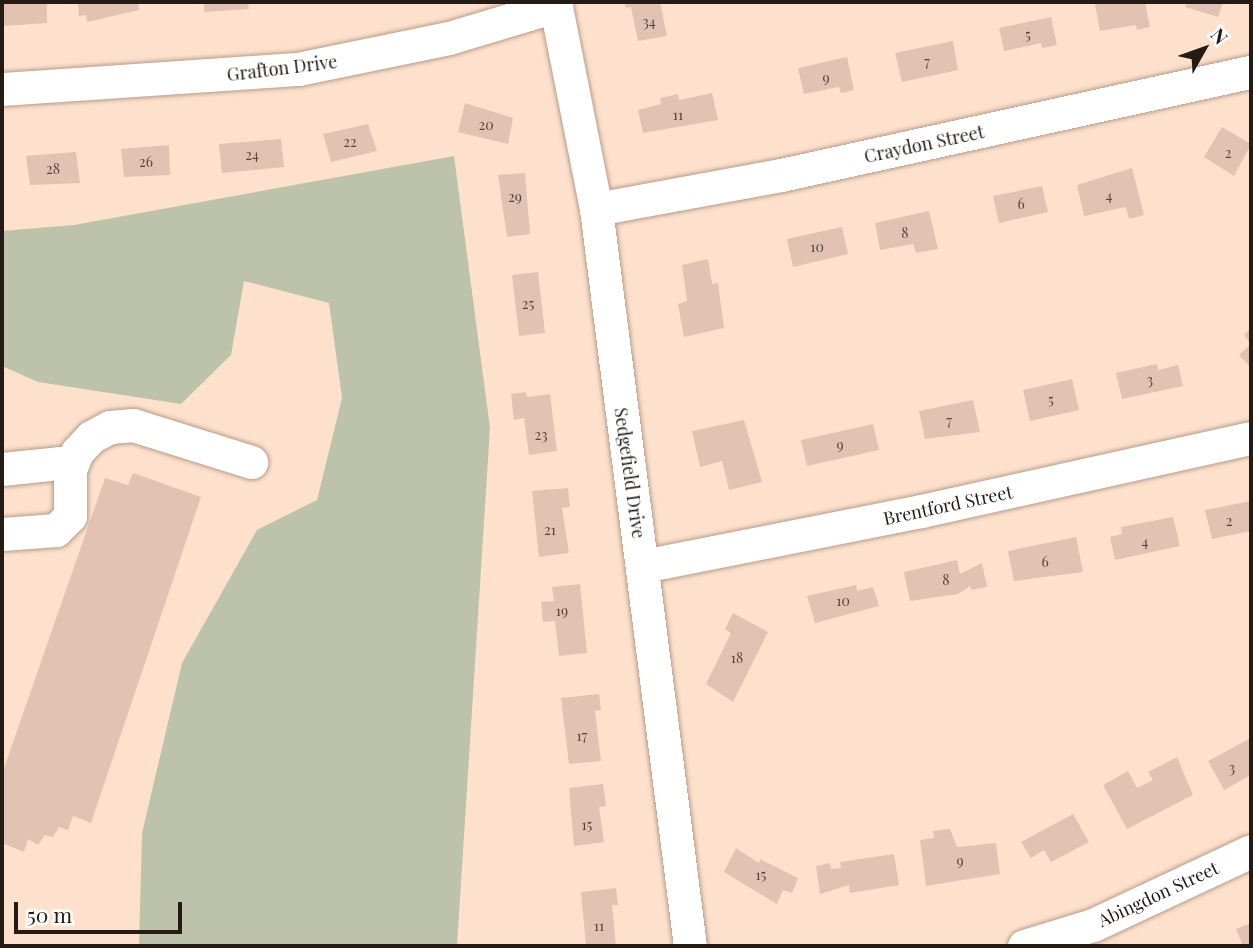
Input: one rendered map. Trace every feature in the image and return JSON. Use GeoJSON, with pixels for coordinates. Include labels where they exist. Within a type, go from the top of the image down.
{"type":"FeatureCollection","features":[{"type":"Feature","properties":{"kind":"street","name":"Grafton Drive"},"geometry":{"type":"LineString","coordinates":[[2,89],[298,69],[449,38],[556,4]]}},
{"type":"Feature","properties":{"kind":"street","name":"Sedgefield Drive"},"geometry":{"type":"LineString","coordinates":[[556,4],[596,209],[691,946]]}},
{"type":"Feature","properties":{"kind":"street","name":"Craydon Street"},"geometry":{"type":"LineString","coordinates":[[596,209],[781,175],[1251,72]]}},
{"type":"Feature","properties":{"kind":"street"},"geometry":{"type":"LineString","coordinates":[[2,534],[56,530],[70,516],[70,470],[77,452],[91,437],[110,427],[133,425],[251,462]]}},
{"type":"Feature","properties":{"kind":"street","name":"Brentford Street"},"geometry":{"type":"LineString","coordinates":[[643,566],[921,511],[1251,438]]}},
{"type":"Feature","properties":{"kind":"street"},"geometry":{"type":"LineString","coordinates":[[2,469],[59,464],[70,470]]}},
{"type":"Feature","properties":{"kind":"street","name":"Abingdon Street"},"geometry":{"type":"LineString","coordinates":[[1024,946],[1093,925],[1251,851]]}},
{"type":"Feature","properties":{"kind":"green space"},"geometry":{"type":"Polygon","coordinates":[[[454,156],[490,428],[457,946],[139,946],[142,833],[182,663],[257,530],[317,500],[342,398],[329,303],[244,281],[231,355],[181,404],[38,382],[2,366],[2,231],[74,225],[454,156]]]}},
{"type":"Feature","properties":{"kind":"building"},"geometry":{"type":"Polygon","coordinates":[[[2,2],[47,2],[47,23],[2,26],[2,2]]]}},
{"type":"Feature","properties":{"kind":"building"},"geometry":{"type":"Polygon","coordinates":[[[78,2],[138,2],[139,10],[87,22],[86,15],[79,16],[78,2]]]}},
{"type":"Feature","properties":{"kind":"building"},"geometry":{"type":"Polygon","coordinates":[[[204,2],[248,2],[249,9],[204,12],[204,2]]]}},
{"type":"Feature","properties":{"kind":"building"},"geometry":{"type":"Polygon","coordinates":[[[624,2],[660,2],[667,36],[638,41],[631,7],[626,8],[624,2]]]}},
{"type":"Feature","properties":{"kind":"building"},"geometry":{"type":"Polygon","coordinates":[[[1145,2],[1150,27],[1137,30],[1136,25],[1100,31],[1095,4],[1145,2]]]}},
{"type":"Feature","properties":{"kind":"building"},"geometry":{"type":"Polygon","coordinates":[[[1187,2],[1223,2],[1218,17],[1185,7],[1187,2]]]}},
{"type":"Feature","properties":{"kind":"building"},"geometry":{"type":"Polygon","coordinates":[[[1051,17],[1057,45],[1042,48],[1041,43],[1004,51],[999,28],[1051,17]]]}},
{"type":"Feature","properties":{"kind":"building"},"geometry":{"type":"Polygon","coordinates":[[[953,41],[958,70],[902,82],[895,53],[953,41]]]}},
{"type":"Feature","properties":{"kind":"building"},"geometry":{"type":"Polygon","coordinates":[[[847,57],[854,90],[841,93],[839,87],[804,94],[798,68],[847,57]]]}},
{"type":"Feature","properties":{"kind":"building"},"geometry":{"type":"Polygon","coordinates":[[[712,93],[718,120],[643,133],[638,110],[661,104],[660,98],[678,94],[679,100],[712,93]]]}},
{"type":"Feature","properties":{"kind":"building"},"geometry":{"type":"Polygon","coordinates":[[[465,103],[513,118],[508,144],[458,132],[465,103]]]}},
{"type":"Feature","properties":{"kind":"building"},"geometry":{"type":"Polygon","coordinates":[[[368,124],[377,151],[331,162],[323,134],[368,124]]]}},
{"type":"Feature","properties":{"kind":"building"},"geometry":{"type":"Polygon","coordinates":[[[1222,127],[1251,144],[1234,176],[1204,157],[1222,127]]]}},
{"type":"Feature","properties":{"kind":"building"},"geometry":{"type":"Polygon","coordinates":[[[281,139],[284,167],[222,173],[219,144],[281,139]]]}},
{"type":"Feature","properties":{"kind":"building"},"geometry":{"type":"Polygon","coordinates":[[[169,145],[170,175],[124,177],[121,149],[169,145]]]}},
{"type":"Feature","properties":{"kind":"building"},"geometry":{"type":"Polygon","coordinates":[[[76,152],[80,183],[30,185],[26,156],[76,152]]]}},
{"type":"Feature","properties":{"kind":"building"},"geometry":{"type":"Polygon","coordinates":[[[1132,168],[1144,215],[1129,219],[1126,207],[1084,216],[1077,185],[1132,168]]]}},
{"type":"Feature","properties":{"kind":"building"},"geometry":{"type":"Polygon","coordinates":[[[525,173],[530,234],[507,237],[498,175],[525,173]]]}},
{"type":"Feature","properties":{"kind":"building"},"geometry":{"type":"Polygon","coordinates":[[[1042,186],[1048,212],[999,223],[993,196],[1042,186]]]}},
{"type":"Feature","properties":{"kind":"building"},"geometry":{"type":"Polygon","coordinates":[[[929,211],[938,249],[916,253],[913,244],[880,250],[875,223],[929,211]]]}},
{"type":"Feature","properties":{"kind":"building"},"geometry":{"type":"Polygon","coordinates":[[[842,227],[848,254],[793,267],[787,239],[842,227]]]}},
{"type":"Feature","properties":{"kind":"building"},"geometry":{"type":"Polygon","coordinates":[[[708,259],[712,284],[718,283],[724,328],[684,337],[678,304],[687,301],[682,265],[708,259]]]}},
{"type":"Feature","properties":{"kind":"building"},"geometry":{"type":"Polygon","coordinates":[[[538,272],[545,333],[519,336],[512,275],[538,272]]]}},
{"type":"Feature","properties":{"kind":"building"},"geometry":{"type":"Polygon","coordinates":[[[1251,328],[1251,344],[1244,335],[1251,328]]]}},
{"type":"Feature","properties":{"kind":"building"},"geometry":{"type":"Polygon","coordinates":[[[1251,344],[1251,368],[1239,355],[1251,344]]]}},
{"type":"Feature","properties":{"kind":"building"},"geometry":{"type":"Polygon","coordinates":[[[1157,364],[1158,370],[1178,365],[1183,386],[1122,399],[1116,373],[1157,364]]]}},
{"type":"Feature","properties":{"kind":"building"},"geometry":{"type":"Polygon","coordinates":[[[1072,379],[1079,410],[1030,421],[1023,390],[1072,379]]]}},
{"type":"Feature","properties":{"kind":"building"},"geometry":{"type":"Polygon","coordinates":[[[526,392],[527,397],[550,394],[557,451],[529,455],[524,418],[514,420],[511,394],[526,392]]]}},
{"type":"Feature","properties":{"kind":"building"},"geometry":{"type":"Polygon","coordinates":[[[973,400],[980,432],[925,439],[919,411],[973,400]]]}},
{"type":"Feature","properties":{"kind":"building"},"geometry":{"type":"Polygon","coordinates":[[[744,420],[762,482],[729,490],[722,461],[700,467],[692,431],[744,420]]]}},
{"type":"Feature","properties":{"kind":"building"},"geometry":{"type":"Polygon","coordinates":[[[873,424],[879,450],[807,466],[801,440],[873,424]]]}},
{"type":"Feature","properties":{"kind":"building"},"geometry":{"type":"Polygon","coordinates":[[[133,473],[201,497],[91,823],[73,816],[68,830],[59,827],[53,837],[45,835],[38,845],[28,839],[24,852],[2,843],[2,774],[105,478],[128,485],[133,473]]]}},
{"type":"Feature","properties":{"kind":"building"},"geometry":{"type":"Polygon","coordinates":[[[568,488],[570,507],[562,508],[569,553],[539,557],[532,491],[568,488]]]}},
{"type":"Feature","properties":{"kind":"building"},"geometry":{"type":"Polygon","coordinates":[[[1251,501],[1251,531],[1212,539],[1205,510],[1251,501]]]}},
{"type":"Feature","properties":{"kind":"building"},"geometry":{"type":"Polygon","coordinates":[[[1173,517],[1180,546],[1115,560],[1110,537],[1122,534],[1121,527],[1173,517]]]}},
{"type":"Feature","properties":{"kind":"building"},"geometry":{"type":"Polygon","coordinates":[[[1076,537],[1083,572],[1014,581],[1008,551],[1076,537]]]}},
{"type":"Feature","properties":{"kind":"building"},"geometry":{"type":"Polygon","coordinates":[[[957,560],[960,574],[982,563],[987,587],[971,590],[970,586],[958,594],[910,601],[904,572],[957,560]]]}},
{"type":"Feature","properties":{"kind":"building"},"geometry":{"type":"Polygon","coordinates":[[[580,584],[587,653],[559,656],[555,621],[543,622],[541,602],[554,601],[552,587],[580,584]]]}},
{"type":"Feature","properties":{"kind":"building"},"geometry":{"type":"Polygon","coordinates":[[[856,585],[857,591],[873,587],[879,606],[815,623],[807,596],[856,585]]]}},
{"type":"Feature","properties":{"kind":"building"},"geometry":{"type":"Polygon","coordinates":[[[733,613],[768,632],[733,702],[706,684],[731,633],[725,629],[733,613]]]}},
{"type":"Feature","properties":{"kind":"building"},"geometry":{"type":"Polygon","coordinates":[[[599,694],[601,710],[595,711],[601,761],[569,764],[561,698],[599,694]]]}},
{"type":"Feature","properties":{"kind":"building"},"geometry":{"type":"Polygon","coordinates":[[[1251,738],[1251,775],[1224,790],[1208,761],[1251,738]]]}},
{"type":"Feature","properties":{"kind":"building"},"geometry":{"type":"Polygon","coordinates":[[[1177,757],[1193,795],[1127,829],[1103,785],[1128,771],[1137,788],[1153,780],[1148,772],[1177,757]]]}},
{"type":"Feature","properties":{"kind":"building"},"geometry":{"type":"Polygon","coordinates":[[[603,784],[606,806],[599,807],[604,842],[574,846],[569,788],[603,784]]]}},
{"type":"Feature","properties":{"kind":"building"},"geometry":{"type":"Polygon","coordinates":[[[1073,814],[1089,842],[1051,862],[1044,850],[1031,858],[1021,842],[1073,814]]]}},
{"type":"Feature","properties":{"kind":"building"},"geometry":{"type":"Polygon","coordinates":[[[950,829],[957,847],[996,843],[1000,874],[926,886],[920,840],[934,838],[933,831],[950,829]]]}},
{"type":"Feature","properties":{"kind":"building"},"geometry":{"type":"Polygon","coordinates":[[[736,848],[759,863],[760,859],[798,878],[792,893],[783,890],[777,904],[724,872],[736,848]]]}},
{"type":"Feature","properties":{"kind":"building"},"geometry":{"type":"Polygon","coordinates":[[[894,854],[899,885],[850,893],[849,885],[820,894],[816,866],[830,863],[831,869],[841,868],[840,862],[894,854]]]}},
{"type":"Feature","properties":{"kind":"building"},"geometry":{"type":"Polygon","coordinates":[[[616,888],[618,905],[612,905],[616,946],[586,946],[581,892],[616,888]]]}},
{"type":"Feature","properties":{"kind":"building"},"geometry":{"type":"Polygon","coordinates":[[[1251,923],[1251,946],[1243,946],[1236,929],[1251,923]]]}}]}
